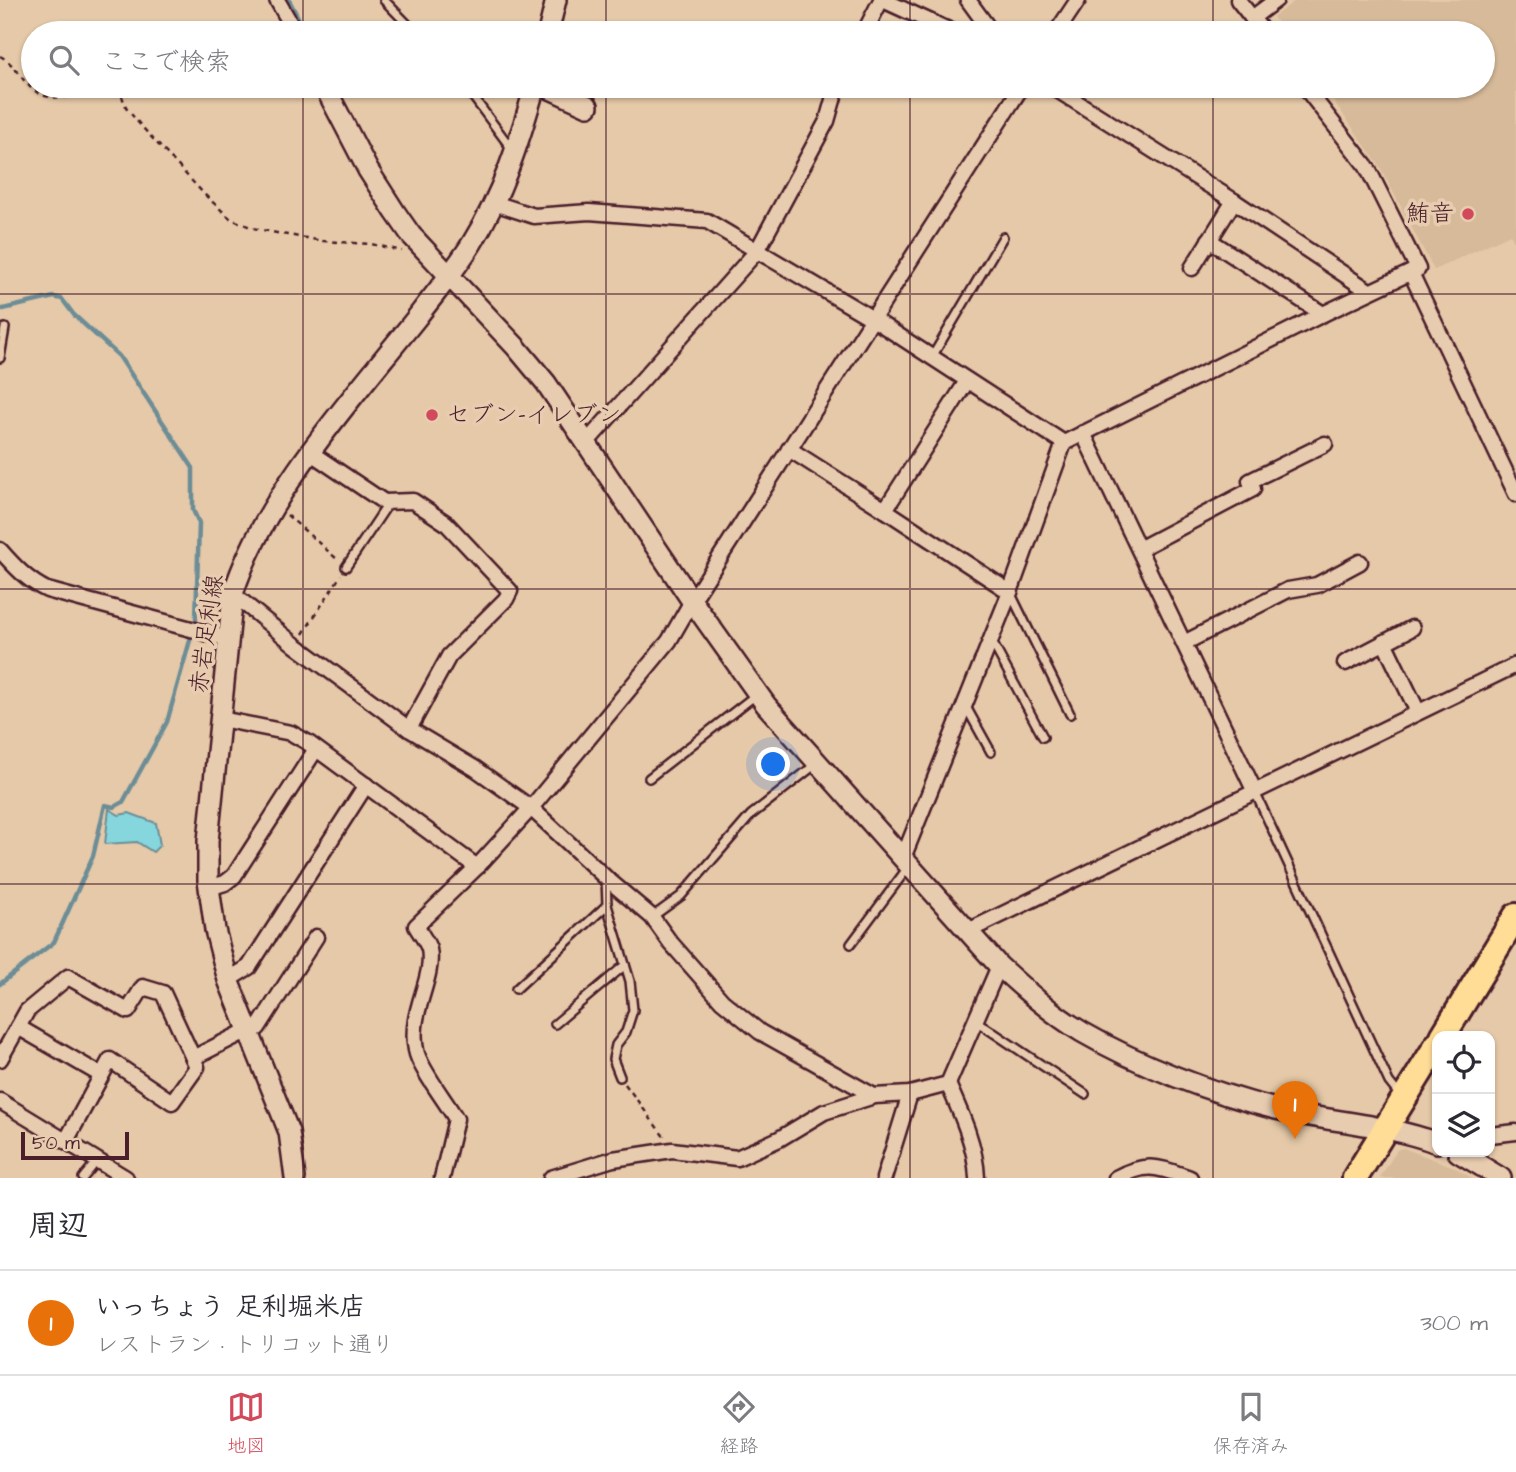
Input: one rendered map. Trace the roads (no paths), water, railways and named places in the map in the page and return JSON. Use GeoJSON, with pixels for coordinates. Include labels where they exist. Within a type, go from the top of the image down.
{"type":"FeatureCollection","features":[{"type":"Feature","properties":{"kind":"highway"},"geometry":{"type":"LineString","coordinates":[[1446,1031],[1516,916]]}},
{"type":"Feature","properties":{"kind":"highway"},"geometry":{"type":"LineString","coordinates":[[1355,1178],[1432,1053]]}},
{"type":"Feature","properties":{"kind":"street"},"geometry":{"type":"LineString","coordinates":[[277,0],[289,21]]}},
{"type":"Feature","properties":{"kind":"street"},"geometry":{"type":"LineString","coordinates":[[551,21],[556,0]]}},
{"type":"Feature","properties":{"kind":"street"},"geometry":{"type":"LineString","coordinates":[[871,21],[882,0],[928,21]]}},
{"type":"Feature","properties":{"kind":"street"},"geometry":{"type":"LineString","coordinates":[[968,0],[983,21]]}},
{"type":"Feature","properties":{"kind":"street"},"geometry":{"type":"LineString","coordinates":[[1064,21],[1078,0]]}},
{"type":"Feature","properties":{"kind":"street"},"geometry":{"type":"LineString","coordinates":[[1238,0],[1254,21]]}},
{"type":"Feature","properties":{"kind":"street"},"geometry":{"type":"LineString","coordinates":[[1252,18],[1276,0]]}},
{"type":"Feature","properties":{"kind":"street"},"geometry":{"type":"LineString","coordinates":[[330,98],[380,191],[422,247],[546,383],[757,693],[817,764],[999,965],[1033,997],[1082,1032],[1139,1060],[1209,1089],[1253,1103],[1432,1142]]}},
{"type":"Feature","properties":{"kind":"street","name":"赤岩足利線"},"geometry":{"type":"LineString","coordinates":[[295,1178],[289,1132],[228,980],[215,930],[209,888],[208,842],[233,594],[244,560],[311,453],[472,243],[494,203],[515,155],[532,98]]}},
{"type":"Feature","properties":{"kind":"street"},"geometry":{"type":"LineString","coordinates":[[571,98],[589,106]]}},
{"type":"Feature","properties":{"kind":"street"},"geometry":{"type":"LineString","coordinates":[[586,443],[757,251],[828,121],[833,98]]}},
{"type":"Feature","properties":{"kind":"street"},"geometry":{"type":"LineString","coordinates":[[442,1178],[456,1119],[416,1051],[414,1023],[429,968],[429,948],[416,926],[477,867],[531,808],[669,641],[1014,98]]}},
{"type":"Feature","properties":{"kind":"street"},"geometry":{"type":"LineString","coordinates":[[1070,98],[1234,201],[1369,291]]}},
{"type":"Feature","properties":{"kind":"street"},"geometry":{"type":"LineString","coordinates":[[906,862],[1064,443],[1418,269],[1367,167],[1313,98]]}},
{"type":"Feature","properties":{"kind":"street"},"geometry":{"type":"LineString","coordinates":[[1192,268],[1234,201]]}},
{"type":"Feature","properties":{"kind":"street"},"geometry":{"type":"LineString","coordinates":[[494,203],[534,216],[589,212],[707,221],[873,319],[1064,443]]}},
{"type":"Feature","properties":{"kind":"street"},"geometry":{"type":"LineString","coordinates":[[1209,240],[1323,314]]}},
{"type":"Feature","properties":{"kind":"street"},"geometry":{"type":"LineString","coordinates":[[1411,273],[1516,494]]}},
{"type":"Feature","properties":{"kind":"street"},"geometry":{"type":"LineString","coordinates":[[885,510],[967,381]]}},
{"type":"Feature","properties":{"kind":"street"},"geometry":{"type":"LineString","coordinates":[[1083,433],[1255,792]]}},
{"type":"Feature","properties":{"kind":"street"},"geometry":{"type":"LineString","coordinates":[[1139,549],[1253,489],[1250,481],[1325,444]]}},
{"type":"Feature","properties":{"kind":"street"},"geometry":{"type":"LineString","coordinates":[[789,449],[1010,592]]}},
{"type":"Feature","properties":{"kind":"street"},"geometry":{"type":"LineString","coordinates":[[311,453],[384,502],[413,501],[446,523],[510,591],[506,599],[449,656],[409,729]]}},
{"type":"Feature","properties":{"kind":"street"},"geometry":{"type":"LineString","coordinates":[[0,550],[28,579],[47,590],[228,639]]}},
{"type":"Feature","properties":{"kind":"street"},"geometry":{"type":"LineString","coordinates":[[1184,643],[1288,590],[1317,585],[1362,563]]}},
{"type":"Feature","properties":{"kind":"street"},"geometry":{"type":"LineString","coordinates":[[233,594],[295,645],[409,729],[477,769],[531,808],[652,917],[670,942],[722,1001],[760,1032],[874,1096]]}},
{"type":"Feature","properties":{"kind":"street"},"geometry":{"type":"LineString","coordinates":[[1345,663],[1412,628]]}},
{"type":"Feature","properties":{"kind":"street"},"geometry":{"type":"LineString","coordinates":[[1384,642],[1418,712]]}},
{"type":"Feature","properties":{"kind":"street"},"geometry":{"type":"LineString","coordinates":[[968,931],[1516,665]]}},
{"type":"Feature","properties":{"kind":"street"},"geometry":{"type":"LineString","coordinates":[[220,719],[291,733],[477,867]]}},
{"type":"Feature","properties":{"kind":"street"},"geometry":{"type":"LineString","coordinates":[[209,888],[225,883],[234,876],[316,749]]}},
{"type":"Feature","properties":{"kind":"street"},"geometry":{"type":"LineString","coordinates":[[228,980],[249,967],[366,785]]}},
{"type":"Feature","properties":{"kind":"street"},"geometry":{"type":"LineString","coordinates":[[193,1058],[248,1030],[258,1028],[316,937]]}},
{"type":"Feature","properties":{"kind":"street"},"geometry":{"type":"LineString","coordinates":[[977,1178],[977,1166],[961,1113],[948,1084],[999,965]]}},
{"type":"Feature","properties":{"kind":"street"},"geometry":{"type":"LineString","coordinates":[[0,1059],[27,1011],[68,977],[128,1011],[143,987],[163,993],[197,1067],[172,1102],[110,1060],[66,1141]]}},
{"type":"Feature","properties":{"kind":"street"},"geometry":{"type":"LineString","coordinates":[[18,1027],[101,1075]]}},
{"type":"Feature","properties":{"kind":"street"},"geometry":{"type":"LineString","coordinates":[[551,1178],[613,1160],[672,1150],[737,1157],[779,1139],[824,1112],[874,1096],[910,1094],[948,1084]]}},
{"type":"Feature","properties":{"kind":"street"},"geometry":{"type":"LineString","coordinates":[[884,1178],[910,1094]]}},
{"type":"Feature","properties":{"kind":"street"},"geometry":{"type":"LineString","coordinates":[[0,1101],[126,1178]]}},
{"type":"Feature","properties":{"kind":"street"},"geometry":{"type":"LineString","coordinates":[[1495,1134],[1516,1132]]}},
{"type":"Feature","properties":{"kind":"street"},"geometry":{"type":"LineString","coordinates":[[1471,1157],[1501,1178]]}},
{"type":"Feature","properties":{"kind":"street"},"geometry":{"type":"LineString","coordinates":[[1116,1178],[1144,1166],[1190,1178]]}},
{"type":"Feature","properties":{"kind":"lane"},"geometry":{"type":"LineString","coordinates":[[384,0],[404,21]]}},
{"type":"Feature","properties":{"kind":"lane"},"geometry":{"type":"LineString","coordinates":[[475,98],[515,155]]}},
{"type":"Feature","properties":{"kind":"lane"},"geometry":{"type":"LineString","coordinates":[[931,358],[1003,237]]}},
{"type":"Feature","properties":{"kind":"lane"},"geometry":{"type":"LineString","coordinates":[[0,358],[5,328]]}},
{"type":"Feature","properties":{"kind":"lane"},"geometry":{"type":"LineString","coordinates":[[346,567],[388,502]]}},
{"type":"Feature","properties":{"kind":"lane"},"geometry":{"type":"LineString","coordinates":[[1010,592],[1070,714]]}},
{"type":"Feature","properties":{"kind":"lane"},"geometry":{"type":"LineString","coordinates":[[991,639],[1042,737]]}},
{"type":"Feature","properties":{"kind":"lane"},"geometry":{"type":"LineString","coordinates":[[649,778],[757,693]]}},
{"type":"Feature","properties":{"kind":"lane"},"geometry":{"type":"LineString","coordinates":[[965,704],[991,752]]}},
{"type":"Feature","properties":{"kind":"lane"},"geometry":{"type":"LineString","coordinates":[[652,917],[681,896],[751,815],[817,764]]}},
{"type":"Feature","properties":{"kind":"lane"},"geometry":{"type":"LineString","coordinates":[[1255,792],[1389,1082],[1404,1100]]}},
{"type":"Feature","properties":{"kind":"lane"},"geometry":{"type":"LineString","coordinates":[[851,944],[906,862]]}},
{"type":"Feature","properties":{"kind":"lane"},"geometry":{"type":"LineString","coordinates":[[606,878],[607,905],[630,981],[633,1010],[626,1032],[616,1045],[613,1059],[620,1077]]}},
{"type":"Feature","properties":{"kind":"lane"},"geometry":{"type":"LineString","coordinates":[[516,989],[607,905]]}},
{"type":"Feature","properties":{"kind":"lane"},"geometry":{"type":"LineString","coordinates":[[555,1024],[625,965]]}},
{"type":"Feature","properties":{"kind":"lane"},"geometry":{"type":"LineString","coordinates":[[975,1021],[1084,1094]]}},
{"type":"Feature","properties":{"kind":"lane"},"geometry":{"type":"LineString","coordinates":[[83,1178],[98,1161]]}},
{"type":"Feature","properties":{"kind":"water"},"geometry":{"type":"Polygon","coordinates":[[[109,809],[119,815],[129,813],[156,823],[160,845],[153,852],[137,842],[105,844],[109,809]]]}},
{"type":"Feature","properties":{"kind":"waterway"},"geometry":{"type":"LineString","coordinates":[[289,0],[300,21]]}},
{"type":"Feature","properties":{"kind":"waterway"},"geometry":{"type":"LineString","coordinates":[[0,984],[54,942],[93,856],[105,805],[114,807],[123,802],[167,722],[196,619],[199,523],[193,510],[193,468],[119,356],[74,315],[62,299],[54,297],[3,309]]}},
{"type":"Feature","properties":{"kind":"place","name":"鮪音"},"geometry":{"type":"Point","coordinates":[1468,214]}},
{"type":"Feature","properties":{"kind":"place","name":"セブン-イレブン"},"geometry":{"type":"Point","coordinates":[432,415]}},
{"type":"Feature","properties":{"kind":"place","name":"いっちょう 足利堀米店"},"geometry":{"type":"Point","coordinates":[1295,1139]}}]}
